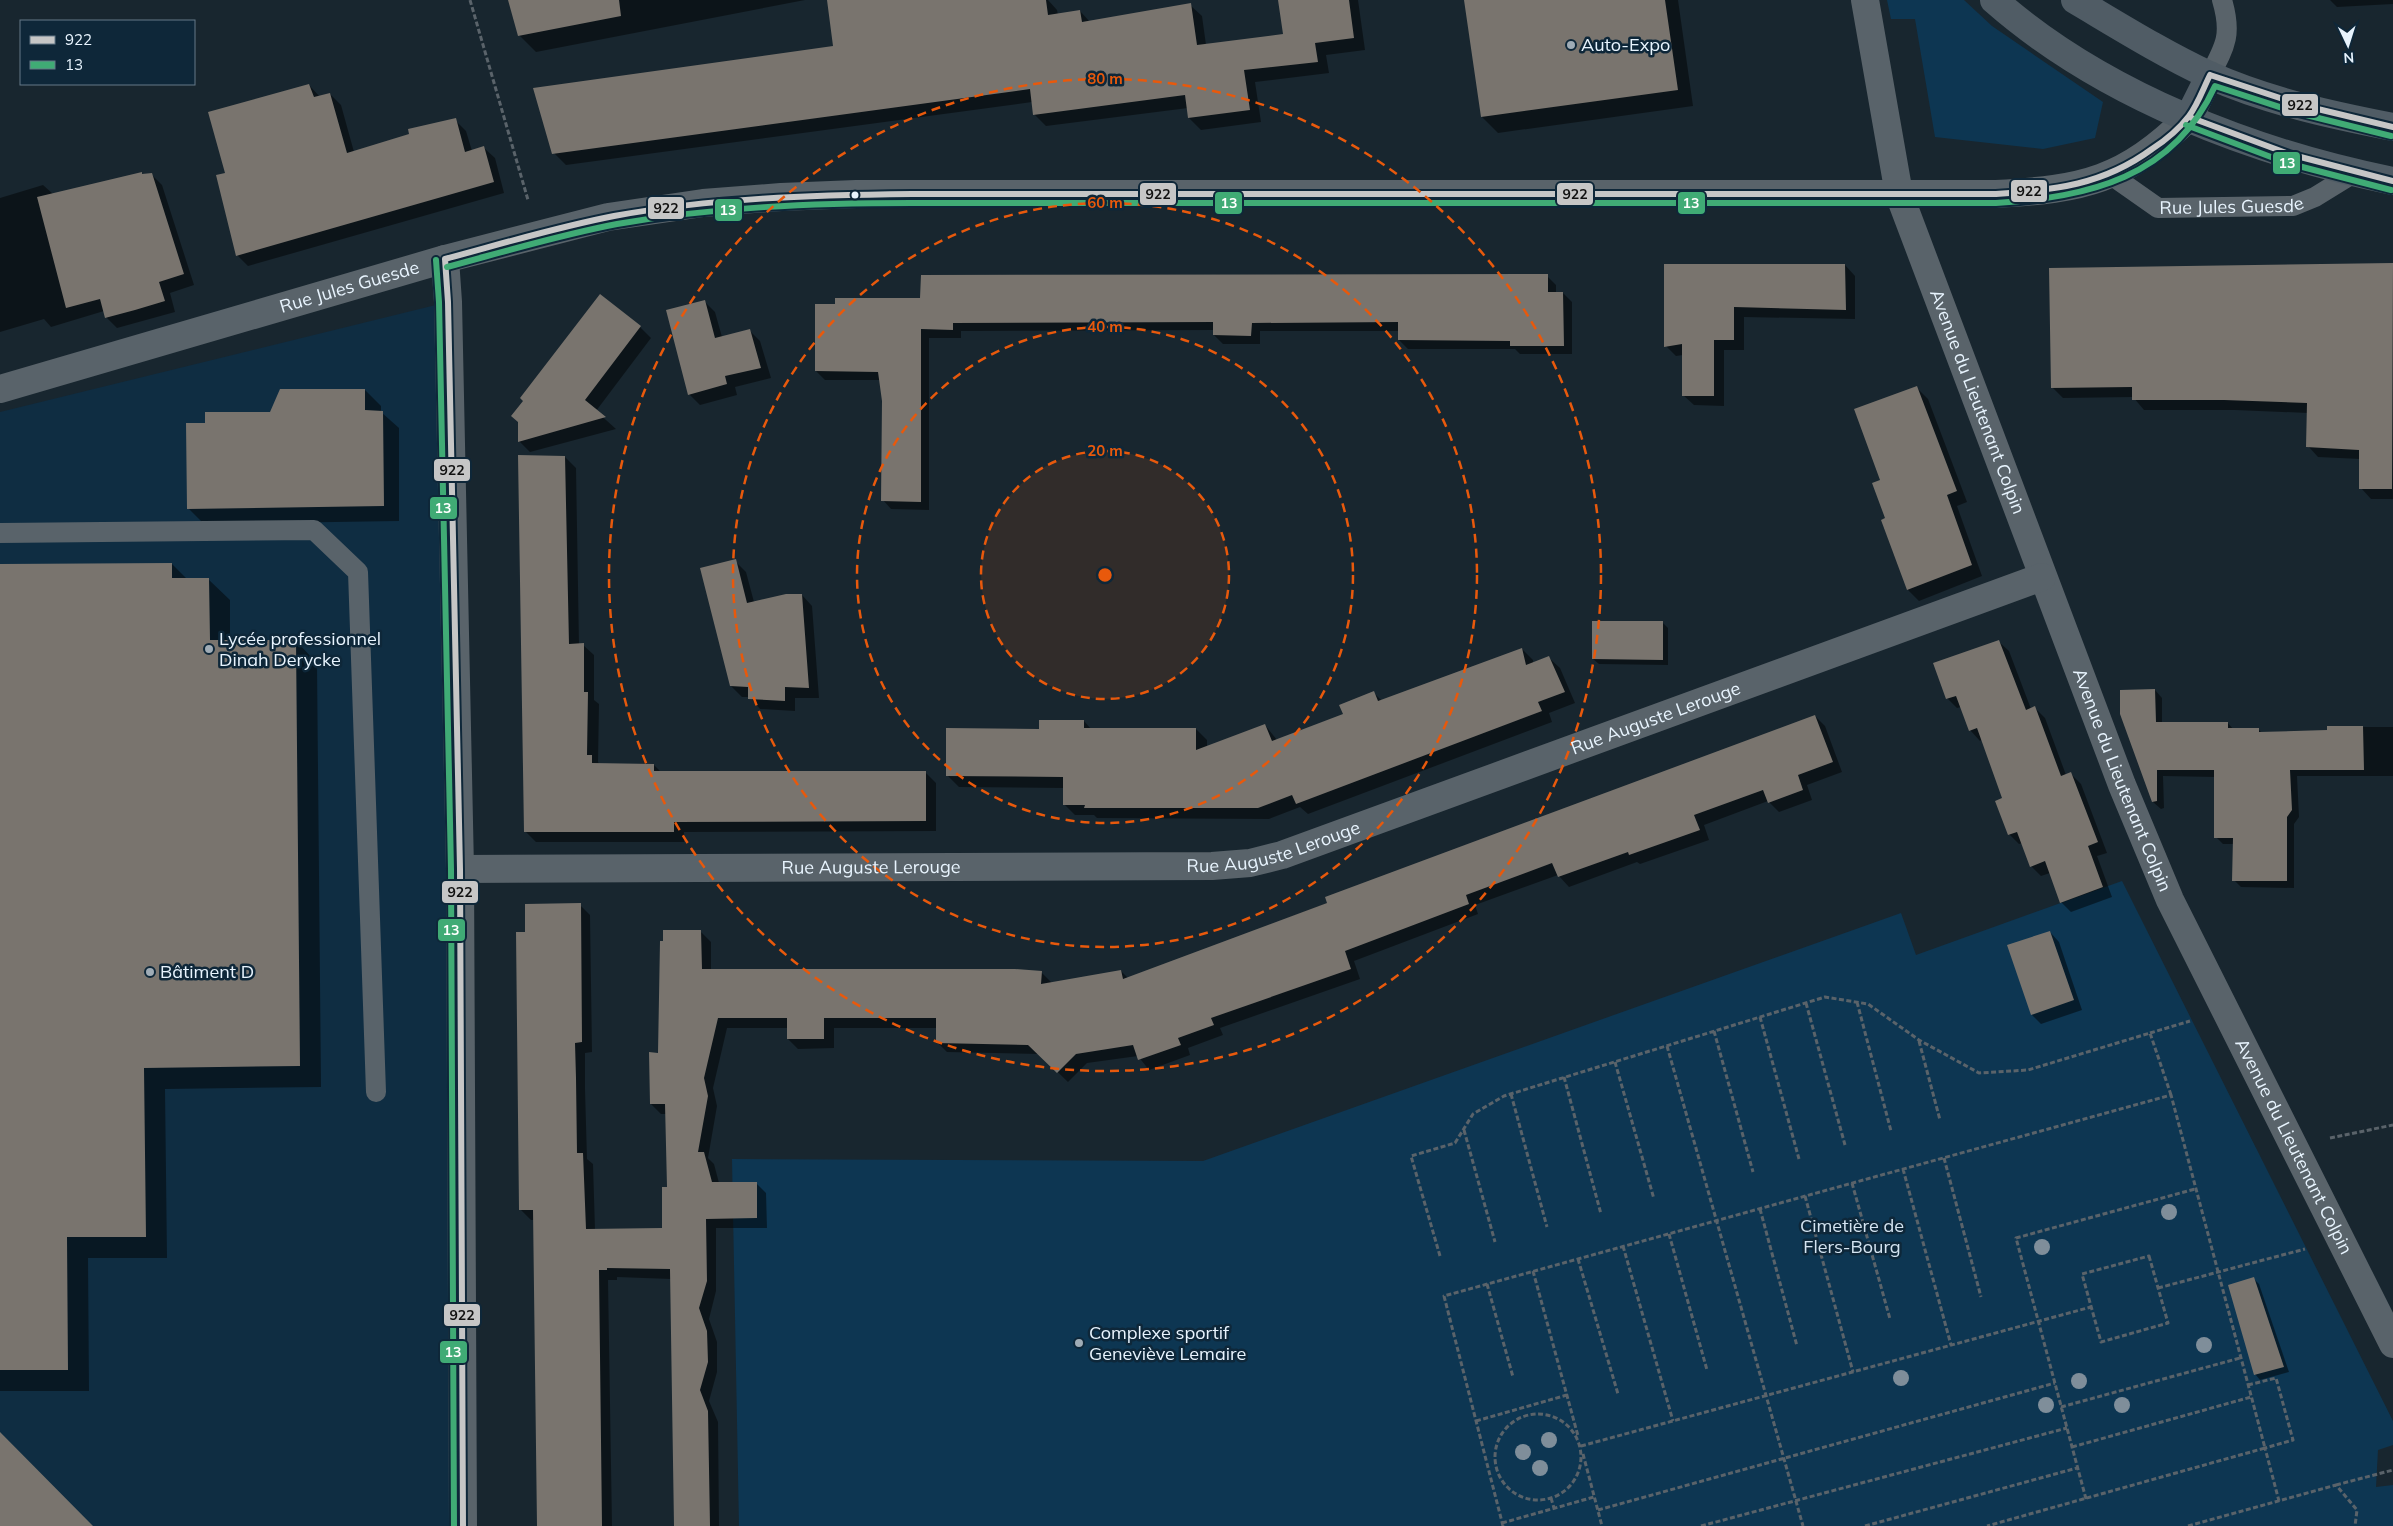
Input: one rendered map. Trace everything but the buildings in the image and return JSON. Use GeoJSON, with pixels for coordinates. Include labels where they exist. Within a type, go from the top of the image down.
{"type":"FeatureCollection","features":[{"type":"Feature","properties":{"kind":"street","name":"Avenue du Lieutenant Colpin"},"geometry":{"type":"LineString","coordinates":[[1866,0],[1899,194],[2042,577],[2146,847],[2170,900],[2393,1344]]}},
{"type":"Feature","properties":{"kind":"street"},"geometry":{"type":"LineString","coordinates":[[1994,0],[2058,48],[2102,77],[2189,117]]}},
{"type":"Feature","properties":{"kind":"street"},"geometry":{"type":"LineString","coordinates":[[2076,0],[2150,45],[2210,75],[2278,100],[2352,119],[2393,126]]}},
{"type":"Feature","properties":{"kind":"street","name":"Rue Jules Guesde"},"geometry":{"type":"LineString","coordinates":[[0,389],[445,259],[538,234],[608,217],[669,207],[749,199],[833,195],[1996,194],[2044,191],[2078,186],[2111,175],[2147,154],[2189,117],[2210,75]]}},
{"type":"Feature","properties":{"kind":"street","name":"Rue Jules Guesde"},"geometry":{"type":"LineString","coordinates":[[2189,117],[2268,148],[2310,162],[2393,181]]}},
{"type":"Feature","properties":{"kind":"street"},"geometry":{"type":"LineString","coordinates":[[445,259],[448,302],[460,869],[463,1526]]}},
{"type":"Feature","properties":{"kind":"street","name":"Rue Auguste Lerouge"},"geometry":{"type":"LineString","coordinates":[[460,869],[1212,866],[1250,863],[1291,851],[2042,577]]}},
{"type":"Feature","properties":{"kind":"lane"},"geometry":{"type":"LineString","coordinates":[[2210,75],[2225,47],[2228,20],[2222,0]]}},
{"type":"Feature","properties":{"kind":"lane","name":"Rue Jules Guesde"},"geometry":{"type":"LineString","coordinates":[[2111,175],[2158,208],[2292,206],[2315,197],[2354,173]]}},
{"type":"Feature","properties":{"kind":"lane"},"geometry":{"type":"LineString","coordinates":[[0,533],[314,530],[358,572],[376,1092]]}},
{"type":"Feature","properties":{"kind":"path"},"geometry":{"type":"LineString","coordinates":[[470,0],[538,234]]}},
{"type":"Feature","properties":{"kind":"path"},"geometry":{"type":"LineString","coordinates":[[1440,1256],[1411,1156],[1455,1143],[1473,1114],[1511,1094],[1564,1077],[1825,997],[1868,1004],[1919,1040],[1980,1073],[2028,1070],[2225,1010]]}},
{"type":"Feature","properties":{"kind":"path"},"geometry":{"type":"LineString","coordinates":[[1806,1002],[1845,1145]]}},
{"type":"Feature","properties":{"kind":"path"},"geometry":{"type":"LineString","coordinates":[[1857,1002],[1891,1132]]}},
{"type":"Feature","properties":{"kind":"path"},"geometry":{"type":"LineString","coordinates":[[1760,1017],[1799,1159]]}},
{"type":"Feature","properties":{"kind":"path"},"geometry":{"type":"LineString","coordinates":[[1714,1031],[1753,1172]]}},
{"type":"Feature","properties":{"kind":"path"},"geometry":{"type":"LineString","coordinates":[[2150,1033],[2171,1095],[2279,1500]]}},
{"type":"Feature","properties":{"kind":"path"},"geometry":{"type":"LineString","coordinates":[[1919,1040],[1940,1120]]}},
{"type":"Feature","properties":{"kind":"path"},"geometry":{"type":"LineString","coordinates":[[1667,1046],[1803,1526]]}},
{"type":"Feature","properties":{"kind":"path"},"geometry":{"type":"LineString","coordinates":[[1615,1062],[1654,1199]]}},
{"type":"Feature","properties":{"kind":"path"},"geometry":{"type":"LineString","coordinates":[[1564,1077],[1600,1214]]}},
{"type":"Feature","properties":{"kind":"path"},"geometry":{"type":"LineString","coordinates":[[1511,1094],[1547,1227]]}},
{"type":"Feature","properties":{"kind":"path"},"geometry":{"type":"LineString","coordinates":[[1594,1497],[1502,1525],[1444,1296],[2171,1095]]}},
{"type":"Feature","properties":{"kind":"path"},"geometry":{"type":"LineString","coordinates":[[2293,1147],[2342,1134],[2393,1126]]}},
{"type":"Feature","properties":{"kind":"path"},"geometry":{"type":"LineString","coordinates":[[1464,1129],[1495,1242]]}},
{"type":"Feature","properties":{"kind":"path"},"geometry":{"type":"LineString","coordinates":[[1944,1158],[1981,1297]]}},
{"type":"Feature","properties":{"kind":"path"},"geometry":{"type":"LineString","coordinates":[[1904,1169],[1951,1345]]}},
{"type":"Feature","properties":{"kind":"path"},"geometry":{"type":"LineString","coordinates":[[1852,1183],[1890,1319]]}},
{"type":"Feature","properties":{"kind":"path"},"geometry":{"type":"LineString","coordinates":[[2086,1499],[2016,1238],[2195,1189]]}},
{"type":"Feature","properties":{"kind":"path"},"geometry":{"type":"LineString","coordinates":[[1805,1196],[1853,1372]]}},
{"type":"Feature","properties":{"kind":"path"},"geometry":{"type":"LineString","coordinates":[[1760,1209],[1797,1346]]}},
{"type":"Feature","properties":{"kind":"path"},"geometry":{"type":"LineString","coordinates":[[1669,1234],[1707,1370]]}},
{"type":"Feature","properties":{"kind":"path"},"geometry":{"type":"LineString","coordinates":[[2158,1288],[2340,1239]]}},
{"type":"Feature","properties":{"kind":"path"},"geometry":{"type":"LineString","coordinates":[[1623,1246],[1673,1421]]}},
{"type":"Feature","properties":{"kind":"path"},"geometry":{"type":"LineString","coordinates":[[2149,1256],[2168,1323],[2101,1342],[2091,1307],[2082,1274],[2149,1256]]}},
{"type":"Feature","properties":{"kind":"path"},"geometry":{"type":"LineString","coordinates":[[1578,1259],[1618,1394]]}},
{"type":"Feature","properties":{"kind":"path"},"geometry":{"type":"LineString","coordinates":[[1533,1271],[1602,1526]]}},
{"type":"Feature","properties":{"kind":"path"},"geometry":{"type":"LineString","coordinates":[[1487,1284],[1514,1377]]}},
{"type":"Feature","properties":{"kind":"path"},"geometry":{"type":"LineString","coordinates":[[1581,1446],[2091,1307]]}},
{"type":"Feature","properties":{"kind":"path"},"geometry":{"type":"LineString","coordinates":[[2061,1407],[2240,1358]]}},
{"type":"Feature","properties":{"kind":"path"},"geometry":{"type":"LineString","coordinates":[[1987,1526],[2293,1440],[2276,1378],[2248,1385]]}},
{"type":"Feature","properties":{"kind":"path"},"geometry":{"type":"LineString","coordinates":[[1598,1510],[2055,1384]]}},
{"type":"Feature","properties":{"kind":"path"},"geometry":{"type":"LineString","coordinates":[[1476,1421],[1567,1396]]}},
{"type":"Feature","properties":{"kind":"path"},"geometry":{"type":"LineString","coordinates":[[2072,1447],[2251,1397]]}},
{"type":"Feature","properties":{"kind":"path"},"geometry":{"type":"LineString","coordinates":[[1523,1408],[1525,1416]]}},
{"type":"Feature","properties":{"kind":"path"},"geometry":{"type":"LineString","coordinates":[[1540,1413],[1554,1416],[1567,1424],[1576,1434],[1581,1446],[1582,1459],[1576,1478],[1563,1492],[1551,1498],[1536,1500],[1521,1497],[1509,1489],[1500,1477],[1497,1468],[1496,1448],[1502,1434],[1511,1423],[1525,1416],[1540,1413]]}},
{"type":"Feature","properties":{"kind":"path"},"geometry":{"type":"LineString","coordinates":[[1701,1526],[2067,1428]]}},
{"type":"Feature","properties":{"kind":"path"},"geometry":{"type":"LineString","coordinates":[[1489,1471],[1497,1468]]}},
{"type":"Feature","properties":{"kind":"path"},"geometry":{"type":"LineString","coordinates":[[1865,1526],[2077,1468]]}},
{"type":"Feature","properties":{"kind":"path"},"geometry":{"type":"LineString","coordinates":[[2188,1526],[2393,1470]]}},
{"type":"Feature","properties":{"kind":"path"},"geometry":{"type":"LineString","coordinates":[[2336,1485],[2357,1510],[2354,1526]]}},
{"type":"Feature","properties":{"kind":"path"},"geometry":{"type":"LineString","coordinates":[[1551,1498],[1554,1508]]}},
{"type":"Feature","properties":{"kind":"shaded area"},"geometry":{"type":"Polygon","coordinates":[[[448,302],[466,1526],[0,1526],[0,412],[448,302]]]}},
{"type":"Feature","properties":{"kind":"green space"},"geometry":{"type":"Polygon","coordinates":[[[1887,0],[1964,0],[1992,26],[2103,102],[2095,138],[2043,149],[1935,137],[1915,19],[1891,19],[1887,0]]]}},
{"type":"Feature","properties":{"kind":"green space","name":"Cimetière de Flers-Bourg"},"geometry":{"type":"Polygon","coordinates":[[[2122,881],[2393,1421],[2393,1445],[2378,1450],[2376,1487],[2393,1485],[2393,1526],[739,1526],[732,1159],[1203,1161],[1901,913],[1916,955],[2122,881]]]}},
{"type":"Feature","properties":{"kind":"transit line","name":"922"},"geometry":{"type":"LineString","coordinates":[[2210,75],[2301,105],[2393,127]]}},
{"type":"Feature","properties":{"kind":"transit line","name":"922"},"geometry":{"type":"LineString","coordinates":[[445,259],[550,230],[614,216],[725,201],[837,195],[1996,194],[2038,190],[2078,184],[2097,178],[2134,161],[2157,146],[2177,130],[2189,116],[2210,75]]}},
{"type":"Feature","properties":{"kind":"transit line","name":"13"},"geometry":{"type":"LineString","coordinates":[[447,267],[552,238],[617,224],[727,210],[801,205],[912,203],[1996,203],[2030,200],[2095,188],[2125,177],[2152,162],[2176,142],[2197,117],[2215,86],[2298,113],[2391,136]]}},
{"type":"Feature","properties":{"kind":"transit line","name":"922"},"geometry":{"type":"LineString","coordinates":[[2189,117],[2289,154],[2393,181]]}},
{"type":"Feature","properties":{"kind":"transit line","name":"13"},"geometry":{"type":"LineString","coordinates":[[2186,125],[2287,163],[2391,190]]}},
{"type":"Feature","properties":{"kind":"transit line","name":"922"},"geometry":{"type":"LineString","coordinates":[[445,259],[448,302],[460,869],[463,1526]]}},
{"type":"Feature","properties":{"kind":"transit line","name":"13"},"geometry":{"type":"LineString","coordinates":[[436,260],[439,302],[451,869],[454,1526]]}},
{"type":"Feature","properties":{"kind":"place","name":"Auto-Expo"},"geometry":{"type":"Point","coordinates":[1571,45]}},
{"type":"Feature","properties":{"kind":"place","name":"Lycée professionnel Dinah Derycke"},"geometry":{"type":"Point","coordinates":[209,649]}},
{"type":"Feature","properties":{"kind":"place","name":"Bâtiment D"},"geometry":{"type":"Point","coordinates":[150,972]}},
{"type":"Feature","properties":{"kind":"place","name":"Complexe sportif Geneviève Lemaire"},"geometry":{"type":"Point","coordinates":[1079,1343]}}]}
